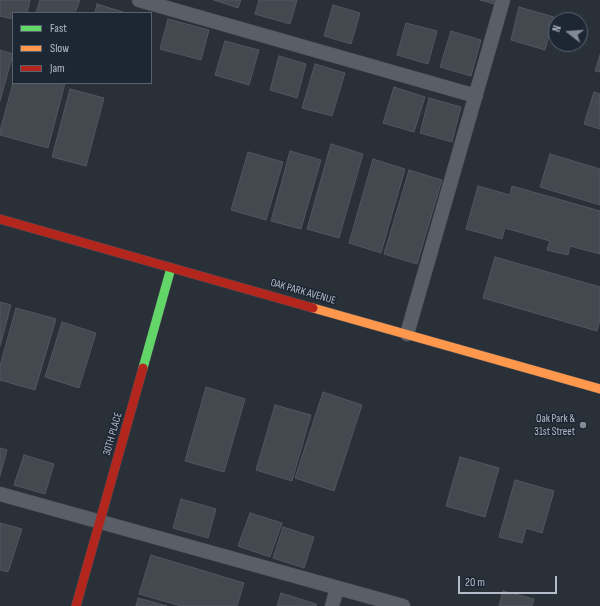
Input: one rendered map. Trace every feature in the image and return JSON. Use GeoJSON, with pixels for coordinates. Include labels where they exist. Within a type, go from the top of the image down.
{"type":"FeatureCollection","features":[{"type":"Feature","properties":{"kind":"street","name":"OAK PARK AVENUE"},"geometry":{"type":"LineString","coordinates":[[0,219],[600,389]]}},
{"type":"Feature","properties":{"kind":"street","name":"30TH PLACE"},"geometry":{"type":"LineString","coordinates":[[76,606],[172,268]]}},
{"type":"Feature","properties":{"kind":"lane"},"geometry":{"type":"LineString","coordinates":[[138,0],[476,96]]}},
{"type":"Feature","properties":{"kind":"lane"},"geometry":{"type":"LineString","coordinates":[[407,334],[503,0]]}},
{"type":"Feature","properties":{"kind":"lane"},"geometry":{"type":"LineString","coordinates":[[0,494],[403,606]]}},
{"type":"Feature","properties":{"kind":"lane"},"geometry":{"type":"LineString","coordinates":[[332,606],[337,588]]}},
{"type":"Feature","properties":{"kind":"building"},"geometry":{"type":"Polygon","coordinates":[[[0,0],[30,0],[27,12],[12,12],[12,19],[0,16],[0,0]]]}},
{"type":"Feature","properties":{"kind":"building"},"geometry":{"type":"Polygon","coordinates":[[[40,0],[80,0],[75,12],[36,12],[40,0]]]}},
{"type":"Feature","properties":{"kind":"building"},"geometry":{"type":"Polygon","coordinates":[[[214,0],[241,0],[238,8],[214,0]]]}},
{"type":"Feature","properties":{"kind":"building"},"geometry":{"type":"Polygon","coordinates":[[[259,0],[297,0],[290,24],[255,14],[259,0]]]}},
{"type":"Feature","properties":{"kind":"building"},"geometry":{"type":"Polygon","coordinates":[[[480,0],[495,0],[494,4],[480,0]]]}},
{"type":"Feature","properties":{"kind":"building"},"geometry":{"type":"Polygon","coordinates":[[[97,4],[123,12],[95,12],[97,4]]]}},
{"type":"Feature","properties":{"kind":"building"},"geometry":{"type":"Polygon","coordinates":[[[333,5],[360,13],[351,44],[324,36],[333,5]]]}},
{"type":"Feature","properties":{"kind":"building"},"geometry":{"type":"Polygon","coordinates":[[[519,7],[548,15],[548,39],[545,50],[511,40],[519,7]]]}},
{"type":"Feature","properties":{"kind":"building"},"geometry":{"type":"Polygon","coordinates":[[[168,19],[209,30],[201,60],[160,49],[168,19]]]}},
{"type":"Feature","properties":{"kind":"building"},"geometry":{"type":"Polygon","coordinates":[[[406,23],[437,31],[428,64],[397,55],[406,23]]]}},
{"type":"Feature","properties":{"kind":"building"},"geometry":{"type":"Polygon","coordinates":[[[451,31],[481,40],[471,76],[440,67],[451,31]]]}},
{"type":"Feature","properties":{"kind":"building"},"geometry":{"type":"Polygon","coordinates":[[[225,41],[259,50],[249,85],[215,75],[225,41]]]}},
{"type":"Feature","properties":{"kind":"building"},"geometry":{"type":"Polygon","coordinates":[[[0,50],[12,54],[12,58],[0,101],[0,50]]]}},
{"type":"Feature","properties":{"kind":"building"},"geometry":{"type":"Polygon","coordinates":[[[600,55],[600,72],[595,71],[600,55]]]}},
{"type":"Feature","properties":{"kind":"building"},"geometry":{"type":"Polygon","coordinates":[[[279,56],[306,64],[297,98],[270,90],[279,56]]]}},
{"type":"Feature","properties":{"kind":"building"},"geometry":{"type":"Polygon","coordinates":[[[315,64],[345,73],[332,116],[302,108],[315,64]]]}},
{"type":"Feature","properties":{"kind":"building"},"geometry":{"type":"Polygon","coordinates":[[[13,84],[65,84],[48,148],[0,135],[13,84]]]}},
{"type":"Feature","properties":{"kind":"building"},"geometry":{"type":"Polygon","coordinates":[[[394,87],[425,97],[414,132],[383,123],[394,87]]]}},
{"type":"Feature","properties":{"kind":"building"},"geometry":{"type":"Polygon","coordinates":[[[70,89],[104,98],[86,166],[52,157],[70,89]]]}},
{"type":"Feature","properties":{"kind":"building"},"geometry":{"type":"Polygon","coordinates":[[[594,92],[600,94],[600,129],[584,124],[594,92]]]}},
{"type":"Feature","properties":{"kind":"building"},"geometry":{"type":"Polygon","coordinates":[[[429,98],[461,107],[452,142],[420,133],[429,98]]]}},
{"type":"Feature","properties":{"kind":"building"},"geometry":{"type":"Polygon","coordinates":[[[331,144],[363,154],[339,238],[307,229],[331,144]]]}},
{"type":"Feature","properties":{"kind":"building"},"geometry":{"type":"Polygon","coordinates":[[[290,151],[321,160],[301,229],[271,221],[290,151]]]}},
{"type":"Feature","properties":{"kind":"building"},"geometry":{"type":"Polygon","coordinates":[[[248,152],[283,162],[266,220],[231,210],[248,152]]]}},
{"type":"Feature","properties":{"kind":"building"},"geometry":{"type":"Polygon","coordinates":[[[550,154],[600,169],[600,205],[540,187],[550,154]]]}},
{"type":"Feature","properties":{"kind":"building"},"geometry":{"type":"Polygon","coordinates":[[[373,159],[405,169],[381,253],[349,243],[373,159]]]}},
{"type":"Feature","properties":{"kind":"building"},"geometry":{"type":"Polygon","coordinates":[[[409,170],[442,180],[417,264],[384,254],[409,170]]]}},
{"type":"Feature","properties":{"kind":"building"},"geometry":{"type":"Polygon","coordinates":[[[478,186],[510,195],[512,186],[600,211],[600,254],[570,246],[568,255],[547,250],[550,241],[505,228],[502,239],[466,229],[478,186]]]}},
{"type":"Feature","properties":{"kind":"building"},"geometry":{"type":"Polygon","coordinates":[[[495,257],[600,287],[600,319],[597,331],[483,298],[495,257]]]}},
{"type":"Feature","properties":{"kind":"building"},"geometry":{"type":"Polygon","coordinates":[[[0,302],[11,305],[0,346],[0,302]]]}},
{"type":"Feature","properties":{"kind":"building"},"geometry":{"type":"Polygon","coordinates":[[[16,308],[56,319],[35,390],[0,380],[0,366],[16,308]]]}},
{"type":"Feature","properties":{"kind":"building"},"geometry":{"type":"Polygon","coordinates":[[[62,322],[96,333],[79,388],[45,377],[62,322]]]}},
{"type":"Feature","properties":{"kind":"building"},"geometry":{"type":"Polygon","coordinates":[[[206,387],[245,399],[224,472],[185,461],[206,387]]]}},
{"type":"Feature","properties":{"kind":"building"},"geometry":{"type":"Polygon","coordinates":[[[323,392],[362,405],[334,491],[295,478],[323,392]]]}},
{"type":"Feature","properties":{"kind":"building"},"geometry":{"type":"Polygon","coordinates":[[[275,405],[311,415],[292,481],[256,470],[275,405]]]}},
{"type":"Feature","properties":{"kind":"building"},"geometry":{"type":"Polygon","coordinates":[[[0,448],[7,450],[0,476],[0,448]]]}},
{"type":"Feature","properties":{"kind":"building"},"geometry":{"type":"Polygon","coordinates":[[[24,455],[54,464],[45,494],[14,485],[24,455]]]}},
{"type":"Feature","properties":{"kind":"building"},"geometry":{"type":"Polygon","coordinates":[[[460,457],[499,468],[485,517],[446,506],[460,457]]]}},
{"type":"Feature","properties":{"kind":"building"},"geometry":{"type":"Polygon","coordinates":[[[515,480],[554,491],[542,533],[526,528],[522,543],[499,537],[515,480]]]}},
{"type":"Feature","properties":{"kind":"building"},"geometry":{"type":"Polygon","coordinates":[[[181,499],[216,509],[208,538],[173,528],[181,499]]]}},
{"type":"Feature","properties":{"kind":"building"},"geometry":{"type":"Polygon","coordinates":[[[250,513],[282,523],[270,557],[238,546],[250,513]]]}},
{"type":"Feature","properties":{"kind":"building"},"geometry":{"type":"Polygon","coordinates":[[[0,523],[22,529],[8,572],[0,570],[0,523]]]}},
{"type":"Feature","properties":{"kind":"building"},"geometry":{"type":"Polygon","coordinates":[[[283,527],[314,537],[304,568],[273,558],[283,527]]]}},
{"type":"Feature","properties":{"kind":"building"},"geometry":{"type":"Polygon","coordinates":[[[151,555],[244,583],[237,606],[181,606],[139,594],[151,555]]]}},
{"type":"Feature","properties":{"kind":"building"},"geometry":{"type":"Polygon","coordinates":[[[503,591],[534,599],[532,606],[499,606],[503,591]]]}},
{"type":"Feature","properties":{"kind":"building"},"geometry":{"type":"Polygon","coordinates":[[[281,593],[316,604],[316,606],[277,606],[281,593]]]}},
{"type":"Feature","properties":{"kind":"building"},"geometry":{"type":"Polygon","coordinates":[[[138,598],[167,606],[136,606],[138,598]]]}},
{"type":"Feature","properties":{"kind":"traffic: fast"},"geometry":{"type":"LineString","coordinates":[[143,368],[171,268]]}},
{"type":"Feature","properties":{"kind":"traffic: slow"},"geometry":{"type":"LineString","coordinates":[[313,308],[600,389]]}},
{"type":"Feature","properties":{"kind":"traffic: jam"},"geometry":{"type":"LineString","coordinates":[[0,219],[313,308]]}},
{"type":"Feature","properties":{"kind":"traffic: jam"},"geometry":{"type":"LineString","coordinates":[[76,606],[143,368]]}},
{"type":"Feature","properties":{"kind":"place","name":"Oak Park & 31st Street"},"geometry":{"type":"Point","coordinates":[583,425]}}]}
